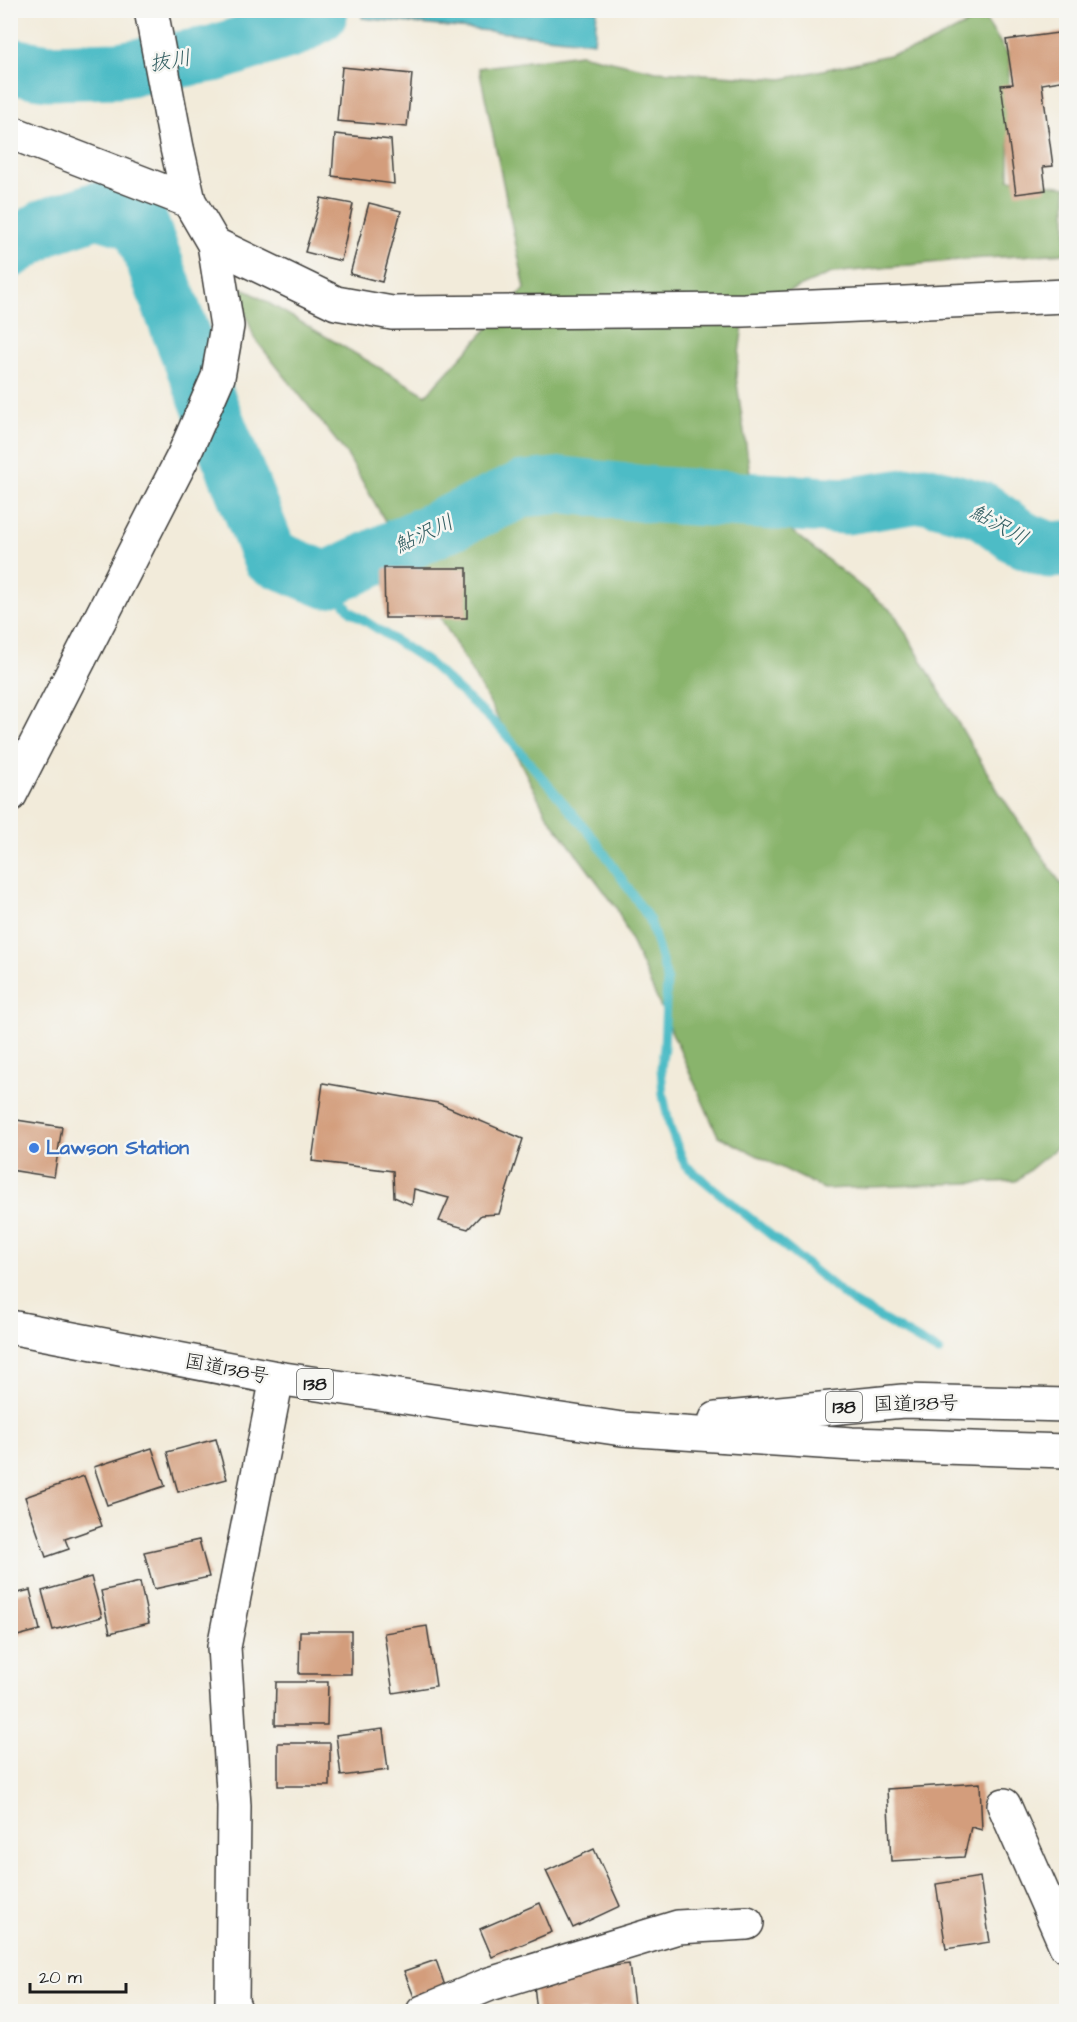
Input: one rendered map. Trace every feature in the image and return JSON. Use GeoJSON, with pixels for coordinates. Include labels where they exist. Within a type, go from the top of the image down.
{"type":"FeatureCollection","features":[{"type":"Feature","properties":{"kind":"main road"},"geometry":{"type":"LineString","coordinates":[[10,795],[183,457],[218,377],[227,326],[214,244],[189,201],[154,25]]}},
{"type":"Feature","properties":{"kind":"main road"},"geometry":{"type":"LineString","coordinates":[[10,132],[189,201]]}},
{"type":"Feature","properties":{"kind":"main road"},"geometry":{"type":"LineString","coordinates":[[214,244],[336,303],[393,314],[744,310],[1066,296]]}},
{"type":"Feature","properties":{"kind":"main road","name":"国道138号"},"geometry":{"type":"LineString","coordinates":[[10,1327],[277,1378],[622,1429],[852,1444],[1066,1451]]}},
{"type":"Feature","properties":{"kind":"main road"},"geometry":{"type":"LineString","coordinates":[[236,2012],[232,2002],[234,1806],[224,1647],[277,1378]]}},
{"type":"Feature","properties":{"kind":"main road","name":"国道138号"},"geometry":{"type":"LineString","coordinates":[[622,1429],[903,1401],[1066,1405]]}},
{"type":"Feature","properties":{"kind":"main road"},"geometry":{"type":"LineString","coordinates":[[1004,1805],[1066,1946]]}},
{"type":"Feature","properties":{"kind":"main road"},"geometry":{"type":"LineString","coordinates":[[423,2012],[490,1984],[678,1927],[747,1923]]}},
{"type":"Feature","properties":{"kind":"green space"},"geometry":{"type":"Polygon","coordinates":[[[983,16],[1009,56],[1009,179],[1066,187],[1066,253],[969,259],[832,273],[745,310],[736,376],[754,501],[894,613],[998,791],[1066,891],[1066,1140],[1016,1181],[824,1189],[718,1136],[616,907],[547,815],[493,709],[346,453],[254,338],[236,284],[426,395],[525,288],[479,68],[580,54],[656,71],[783,79],[920,48],[983,16]]]}},
{"type":"Feature","properties":{"kind":"water"},"geometry":{"type":"Polygon","coordinates":[[[597,10],[594,42],[362,18],[362,11],[597,10]]]}},
{"type":"Feature","properties":{"kind":"building"},"geometry":{"type":"Polygon","coordinates":[[[1065,32],[1066,80],[1042,84],[1053,166],[1043,167],[1046,190],[1016,194],[1001,85],[1013,84],[1006,40],[1065,32]]]}},
{"type":"Feature","properties":{"kind":"building"},"geometry":{"type":"Polygon","coordinates":[[[342,67],[412,74],[407,127],[337,121],[342,67]]]}},
{"type":"Feature","properties":{"kind":"building"},"geometry":{"type":"Polygon","coordinates":[[[335,134],[391,140],[394,184],[332,176],[335,134]]]}},
{"type":"Feature","properties":{"kind":"building"},"geometry":{"type":"Polygon","coordinates":[[[321,198],[353,204],[341,261],[305,252],[321,198]]]}},
{"type":"Feature","properties":{"kind":"building"},"geometry":{"type":"Polygon","coordinates":[[[369,203],[401,211],[382,282],[350,274],[369,203]]]}},
{"type":"Feature","properties":{"kind":"building"},"geometry":{"type":"Polygon","coordinates":[[[384,568],[467,568],[467,618],[385,618],[384,568]]]}},
{"type":"Feature","properties":{"kind":"building"},"geometry":{"type":"Polygon","coordinates":[[[323,1083],[438,1103],[523,1139],[499,1214],[481,1215],[468,1229],[439,1221],[449,1198],[414,1189],[412,1205],[394,1197],[393,1171],[312,1161],[323,1083]]]}},
{"type":"Feature","properties":{"kind":"building","name":"Lawson Station"},"geometry":{"type":"Polygon","coordinates":[[[10,1119],[62,1127],[54,1177],[10,1170],[10,1119]]]}},
{"type":"Feature","properties":{"kind":"building"},"geometry":{"type":"Polygon","coordinates":[[[216,1439],[227,1479],[178,1492],[167,1452],[216,1439]]]}},
{"type":"Feature","properties":{"kind":"building"},"geometry":{"type":"Polygon","coordinates":[[[152,1448],[165,1486],[107,1505],[94,1467],[152,1448]]]}},
{"type":"Feature","properties":{"kind":"building"},"geometry":{"type":"Polygon","coordinates":[[[84,1476],[102,1526],[65,1539],[69,1549],[46,1557],[25,1497],[84,1476]]]}},
{"type":"Feature","properties":{"kind":"building"},"geometry":{"type":"Polygon","coordinates":[[[199,1540],[209,1577],[154,1589],[144,1552],[199,1540]]]}},
{"type":"Feature","properties":{"kind":"building"},"geometry":{"type":"Polygon","coordinates":[[[91,1577],[102,1617],[53,1630],[42,1591],[91,1577]]]}},
{"type":"Feature","properties":{"kind":"building"},"geometry":{"type":"Polygon","coordinates":[[[140,1582],[149,1623],[110,1633],[101,1591],[140,1582]]]}},
{"type":"Feature","properties":{"kind":"building"},"geometry":{"type":"Polygon","coordinates":[[[30,1590],[40,1630],[10,1638],[10,1595],[30,1590]]]}},
{"type":"Feature","properties":{"kind":"building"},"geometry":{"type":"Polygon","coordinates":[[[427,1626],[436,1686],[393,1693],[384,1633],[427,1626]]]}},
{"type":"Feature","properties":{"kind":"building"},"geometry":{"type":"Polygon","coordinates":[[[300,1631],[351,1631],[351,1674],[299,1674],[300,1631]]]}},
{"type":"Feature","properties":{"kind":"building"},"geometry":{"type":"Polygon","coordinates":[[[276,1682],[328,1682],[327,1725],[275,1725],[276,1682]]]}},
{"type":"Feature","properties":{"kind":"building"},"geometry":{"type":"Polygon","coordinates":[[[383,1729],[388,1770],[341,1776],[336,1735],[383,1729]]]}},
{"type":"Feature","properties":{"kind":"building"},"geometry":{"type":"Polygon","coordinates":[[[278,1743],[330,1743],[330,1786],[278,1786],[278,1743]]]}},
{"type":"Feature","properties":{"kind":"building"},"geometry":{"type":"Polygon","coordinates":[[[980,1783],[982,1830],[971,1827],[964,1857],[891,1861],[887,1789],[980,1783]]]}},
{"type":"Feature","properties":{"kind":"building"},"geometry":{"type":"Polygon","coordinates":[[[594,1849],[620,1906],[573,1928],[546,1871],[594,1849]]]}},
{"type":"Feature","properties":{"kind":"building"},"geometry":{"type":"Polygon","coordinates":[[[980,1877],[990,1942],[946,1949],[936,1884],[980,1877]]]}},
{"type":"Feature","properties":{"kind":"building"},"geometry":{"type":"Polygon","coordinates":[[[540,1903],[552,1932],[492,1957],[480,1929],[540,1903]]]}},
{"type":"Feature","properties":{"kind":"building"},"geometry":{"type":"Polygon","coordinates":[[[436,1960],[445,1986],[414,1997],[404,1971],[436,1960]]]}},
{"type":"Feature","properties":{"kind":"building"},"geometry":{"type":"Polygon","coordinates":[[[629,1964],[634,2005],[601,2009],[601,2012],[537,2012],[533,1976],[629,1964]]]}},
{"type":"Feature","properties":{"kind":"waterway","name":"抜川"},"geometry":{"type":"LineString","coordinates":[[10,66],[48,72],[118,70],[213,54],[295,28],[319,14],[320,10]]}},
{"type":"Feature","properties":{"kind":"waterway","name":"鮎沢川"},"geometry":{"type":"LineString","coordinates":[[10,250],[46,227],[97,210],[140,223],[180,331],[270,557],[326,580],[523,489],[564,485],[657,495],[846,506],[925,494],[982,510],[1020,538],[1049,550],[1066,549]]}},
{"type":"Feature","properties":{"kind":"waterway"},"geometry":{"type":"LineString","coordinates":[[326,580],[350,611],[428,662],[500,728],[596,841],[650,920],[667,979],[661,1068],[663,1095],[670,1128],[685,1165],[854,1303],[939,1352]]}},
{"type":"Feature","properties":{"kind":"place","name":"Lawson Station"},"geometry":{"type":"Point","coordinates":[34,1148]}}]}
